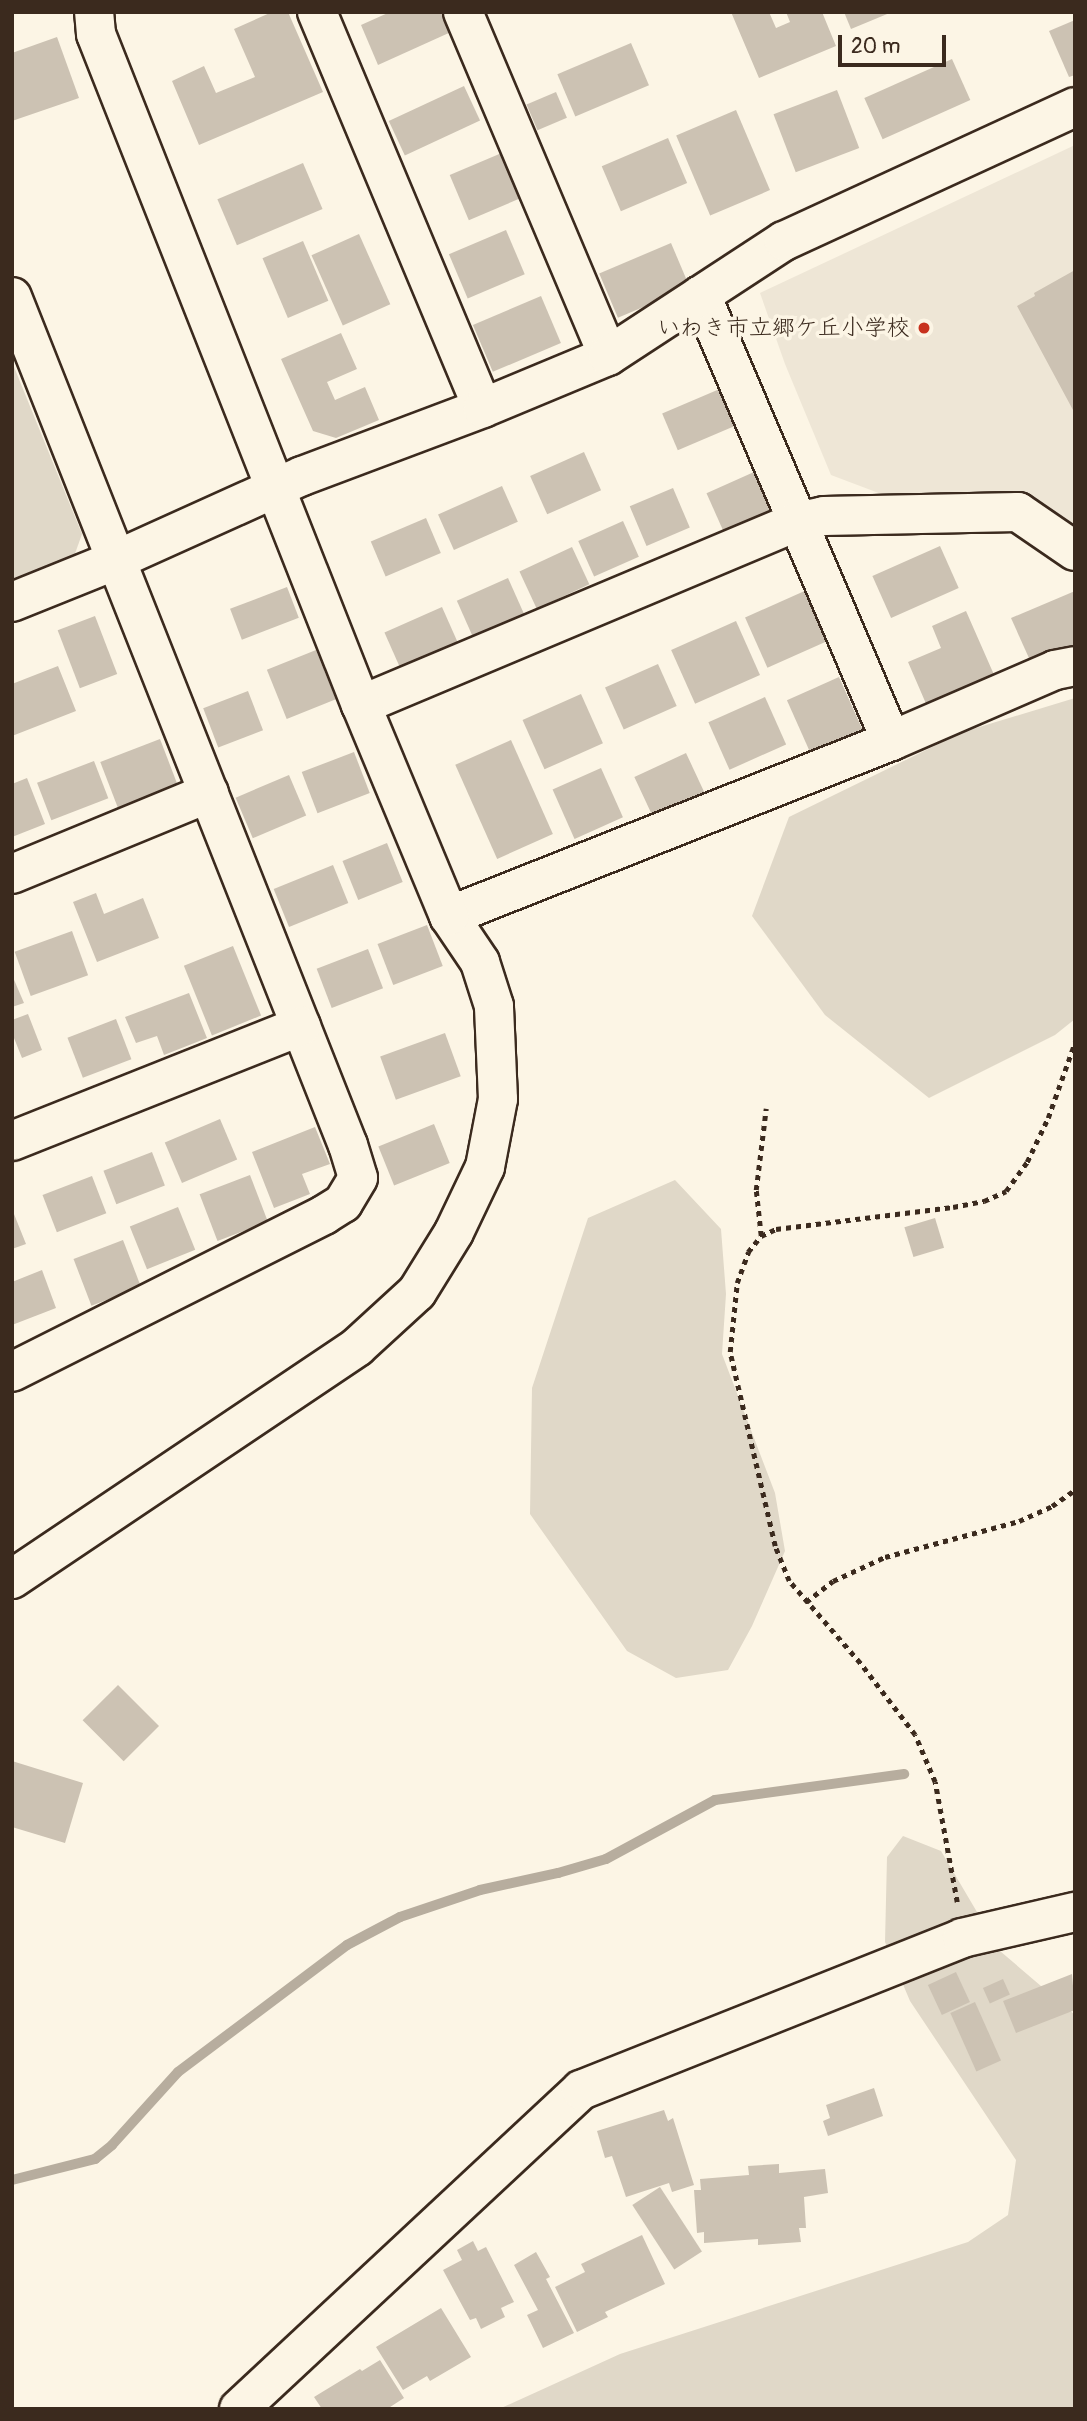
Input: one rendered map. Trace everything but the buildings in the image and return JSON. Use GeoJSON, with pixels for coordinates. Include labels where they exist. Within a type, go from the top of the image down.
{"type":"FeatureCollection","features":[{"type":"Feature","properties":{"kind":"street"},"geometry":{"type":"LineString","coordinates":[[12,1580],[356,1347],[417,1292],[454,1232],[485,1167],[498,1099],[494,1006],[480,962],[449,916],[361,705],[96,34],[94,12]]}},
{"type":"Feature","properties":{"kind":"street"},"geometry":{"type":"LineString","coordinates":[[317,12],[482,408]]}},
{"type":"Feature","properties":{"kind":"street"},"geometry":{"type":"LineString","coordinates":[[476,16],[608,356]]}},
{"type":"Feature","properties":{"kind":"street"},"geometry":{"type":"LineString","coordinates":[[12,602],[116,560],[275,488],[608,356],[784,241],[1075,107]]}},
{"type":"Feature","properties":{"kind":"street"},"geometry":{"type":"LineString","coordinates":[[701,295],[891,741]]}},
{"type":"Feature","properties":{"kind":"street"},"geometry":{"type":"LineString","coordinates":[[12,297],[301,1026],[358,1178],[343,1203],[12,1372]]}},
{"type":"Feature","properties":{"kind":"street"},"geometry":{"type":"LineString","coordinates":[[361,705],[796,522],[824,516],[1018,512],[1075,551]]}},
{"type":"Feature","properties":{"kind":"street"},"geometry":{"type":"LineString","coordinates":[[449,916],[891,741],[1055,670],[1075,666]]}},
{"type":"Feature","properties":{"kind":"street"},"geometry":{"type":"LineString","coordinates":[[12,874],[209,793]]}},
{"type":"Feature","properties":{"kind":"street"},"geometry":{"type":"LineString","coordinates":[[12,1141],[301,1026]]}},
{"type":"Feature","properties":{"kind":"street"},"geometry":{"type":"LineString","coordinates":[[239,2409],[581,2090],[962,1938],[1075,1912]]}},
{"type":"Feature","properties":{"kind":"path"},"geometry":{"type":"LineString","coordinates":[[962,1938],[940,1803],[935,1782],[915,1735],[860,1663],[789,1581],[775,1546],[730,1352],[737,1283],[748,1252],[761,1236],[788,1227],[953,1207],[984,1201],[1006,1191],[1027,1162],[1048,1118],[1075,1042]]}},
{"type":"Feature","properties":{"kind":"path"},"geometry":{"type":"LineString","coordinates":[[761,1236],[756,1190],[766,1109]]}},
{"type":"Feature","properties":{"kind":"path"},"geometry":{"type":"LineString","coordinates":[[806,1602],[833,1581],[885,1556],[1019,1521],[1052,1506],[1075,1490]]}},
{"type":"Feature","properties":{"kind":"shaded area","name":"いわき市立郷ケ丘小学校"},"geometry":{"type":"Polygon","coordinates":[[[1075,145],[1075,529],[921,509],[831,475],[785,364],[760,293],[1075,145]]]}},
{"type":"Feature","properties":{"kind":"shaded area"},"geometry":{"type":"Polygon","coordinates":[[[12,362],[82,534],[72,562],[12,586],[12,362]]]}},
{"type":"Feature","properties":{"kind":"shaded area"},"geometry":{"type":"Polygon","coordinates":[[[1075,698],[1075,1019],[1055,1035],[929,1098],[825,1015],[752,916],[789,817],[963,732],[1075,698]]]}},
{"type":"Feature","properties":{"kind":"shaded area"},"geometry":{"type":"Polygon","coordinates":[[[675,1180],[721,1229],[726,1294],[722,1354],[775,1493],[785,1551],[752,1626],[728,1670],[676,1678],[627,1651],[530,1514],[532,1388],[588,1218],[675,1180]]]}},
{"type":"Feature","properties":{"kind":"shaded area"},"geometry":{"type":"Polygon","coordinates":[[[903,1836],[941,1851],[1000,1951],[1075,2015],[1075,2409],[499,2409],[620,2354],[968,2242],[1008,2215],[1016,2160],[910,2001],[885,1942],[887,1857],[903,1836]]]}},
{"type":"Feature","properties":{"kind":"waterway"},"geometry":{"type":"LineString","coordinates":[[12,2180],[95,2159],[112,2145],[178,2072],[347,1945],[400,1917],[480,1890],[558,1873],[606,1859],[715,1800],[904,1774]]}},
{"type":"Feature","properties":{"kind":"place","name":"いわき市立郷ケ丘小学校"},"geometry":{"type":"Point","coordinates":[924,328]}}]}
